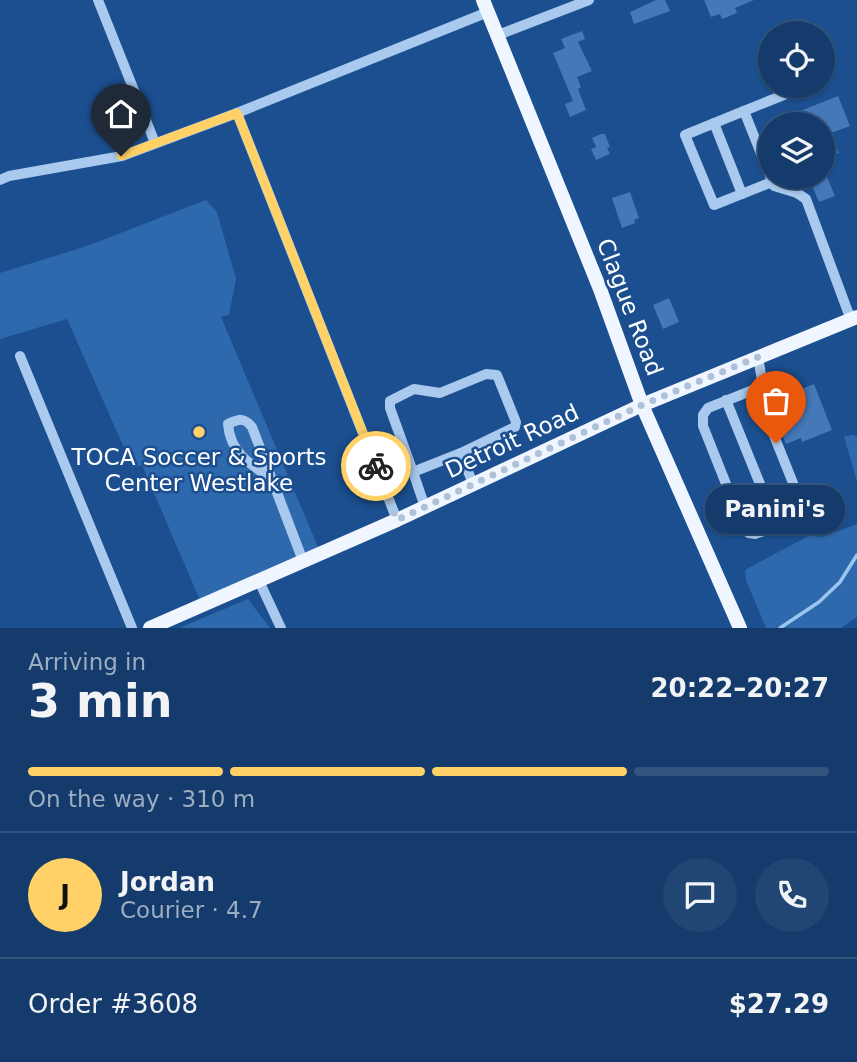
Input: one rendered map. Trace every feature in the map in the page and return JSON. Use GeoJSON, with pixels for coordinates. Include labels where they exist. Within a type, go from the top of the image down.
{"type":"FeatureCollection","features":[{"type":"Feature","properties":{"kind":"main road","name":"Clague Road"},"geometry":{"type":"LineString","coordinates":[[486,6],[600,289],[642,405],[740,628]]}},
{"type":"Feature","properties":{"kind":"main road","name":"Detroit Road"},"geometry":{"type":"LineString","coordinates":[[150,628],[397,520],[642,405],[854,318]]}},
{"type":"Feature","properties":{"kind":"street"},"geometry":{"type":"LineString","coordinates":[[98,0],[155,144]]}},
{"type":"Feature","properties":{"kind":"street"},"geometry":{"type":"LineString","coordinates":[[498,35],[589,0]]}},
{"type":"Feature","properties":{"kind":"street"},"geometry":{"type":"LineString","coordinates":[[0,180],[9,176],[121,156],[155,144],[237,113],[486,6]]}},
{"type":"Feature","properties":{"kind":"street"},"geometry":{"type":"LineString","coordinates":[[758,188],[714,205],[685,135],[776,98]]}},
{"type":"Feature","properties":{"kind":"street"},"geometry":{"type":"LineString","coordinates":[[744,111],[758,146]]}},
{"type":"Feature","properties":{"kind":"street"},"geometry":{"type":"LineString","coordinates":[[237,113],[397,520]]}},
{"type":"Feature","properties":{"kind":"street"},"geometry":{"type":"LineString","coordinates":[[714,123],[742,194]]}},
{"type":"Feature","properties":{"kind":"street"},"geometry":{"type":"LineString","coordinates":[[783,189],[806,199],[854,318]]}},
{"type":"Feature","properties":{"kind":"street"},"geometry":{"type":"LineString","coordinates":[[20,356],[132,628]]}},
{"type":"Feature","properties":{"kind":"street"},"geometry":{"type":"LineString","coordinates":[[758,357],[763,386],[765,413],[803,508],[802,516],[755,534],[744,529],[715,457],[703,415],[708,408],[763,386]]}},
{"type":"Feature","properties":{"kind":"street"},"geometry":{"type":"LineString","coordinates":[[413,472],[511,430],[516,422],[497,375],[486,374],[440,393],[414,389],[390,401],[390,408],[425,507]]}},
{"type":"Feature","properties":{"kind":"street"},"geometry":{"type":"LineString","coordinates":[[726,400],[778,526]]}},
{"type":"Feature","properties":{"kind":"street"},"geometry":{"type":"LineString","coordinates":[[271,478],[243,460],[229,437],[228,424],[240,419],[246,420],[252,427],[303,561]]}},
{"type":"Feature","properties":{"kind":"street"},"geometry":{"type":"LineString","coordinates":[[461,453],[473,484]]}},
{"type":"Feature","properties":{"kind":"street"},"geometry":{"type":"LineString","coordinates":[[259,581],[281,628]]}},
{"type":"Feature","properties":{"kind":"shaded area","name":"TOCA Soccer & Sports Center Westlake"},"geometry":{"type":"Polygon","coordinates":[[[206,200],[217,212],[236,279],[229,315],[221,317],[321,554],[202,605],[142,465],[133,468],[67,319],[0,339],[0,273],[87,246],[206,200]]]}},
{"type":"Feature","properties":{"kind":"shaded area"},"geometry":{"type":"Polygon","coordinates":[[[854,435],[857,438],[857,482],[844,436],[854,435]]]}},
{"type":"Feature","properties":{"kind":"shaded area"},"geometry":{"type":"Polygon","coordinates":[[[857,524],[857,617],[841,628],[766,628],[746,580],[745,570],[810,535],[822,537],[857,524]]]}},
{"type":"Feature","properties":{"kind":"shaded area"},"geometry":{"type":"Polygon","coordinates":[[[248,599],[270,628],[179,628],[248,599]]]}},
{"type":"Feature","properties":{"kind":"building"},"geometry":{"type":"Polygon","coordinates":[[[656,0],[665,0],[670,11],[634,24],[630,12],[656,0]]]}},
{"type":"Feature","properties":{"kind":"building"},"geometry":{"type":"Polygon","coordinates":[[[704,0],[754,0],[735,8],[737,13],[722,19],[720,14],[711,17],[704,0]]]}},
{"type":"Feature","properties":{"kind":"building"},"geometry":{"type":"Polygon","coordinates":[[[582,31],[585,39],[578,42],[592,71],[577,77],[581,87],[578,89],[586,110],[570,117],[565,104],[573,101],[553,53],[565,48],[561,39],[582,31]]]}},
{"type":"Feature","properties":{"kind":"building"},"geometry":{"type":"Polygon","coordinates":[[[838,96],[850,126],[835,132],[835,112],[798,112],[835,98],[838,96]]]}},
{"type":"Feature","properties":{"kind":"building"},"geometry":{"type":"Polygon","coordinates":[[[605,134],[610,154],[596,160],[591,149],[596,147],[592,138],[605,134]]]}},
{"type":"Feature","properties":{"kind":"building"},"geometry":{"type":"Polygon","coordinates":[[[813,189],[832,189],[835,196],[819,202],[813,189]]]}},
{"type":"Feature","properties":{"kind":"building"},"geometry":{"type":"Polygon","coordinates":[[[630,192],[639,218],[634,220],[635,223],[622,228],[612,198],[630,192]]]}},
{"type":"Feature","properties":{"kind":"building"},"geometry":{"type":"Polygon","coordinates":[[[669,298],[679,322],[663,329],[653,305],[669,298]]]}},
{"type":"Feature","properties":{"kind":"building"},"geometry":{"type":"Polygon","coordinates":[[[814,384],[832,430],[802,442],[801,438],[786,444],[773,413],[778,411],[774,400],[814,384]]]}},
{"type":"Feature","properties":{"kind":"waterway"},"geometry":{"type":"LineString","coordinates":[[780,628],[819,602],[840,582],[857,555]]}},
{"type":"Feature","properties":{"kind":"way so far"},"geometry":{"type":"LineString","coordinates":[[376,466],[397,520],[642,405],[758,357],[765,413],[776,443]]}},
{"type":"Feature","properties":{"kind":"place","name":"TOCA Soccer & Sports Center Westlake"},"geometry":{"type":"Point","coordinates":[199,432]}},
{"type":"Feature","properties":{"kind":"place","name":"Panini's"},"geometry":{"type":"Point","coordinates":[776,443]}},
{"type":"Feature","properties":{"kind":"route"},"geometry":{"type":"LineString","coordinates":[[121,156],[237,113],[376,466]]}}]}
